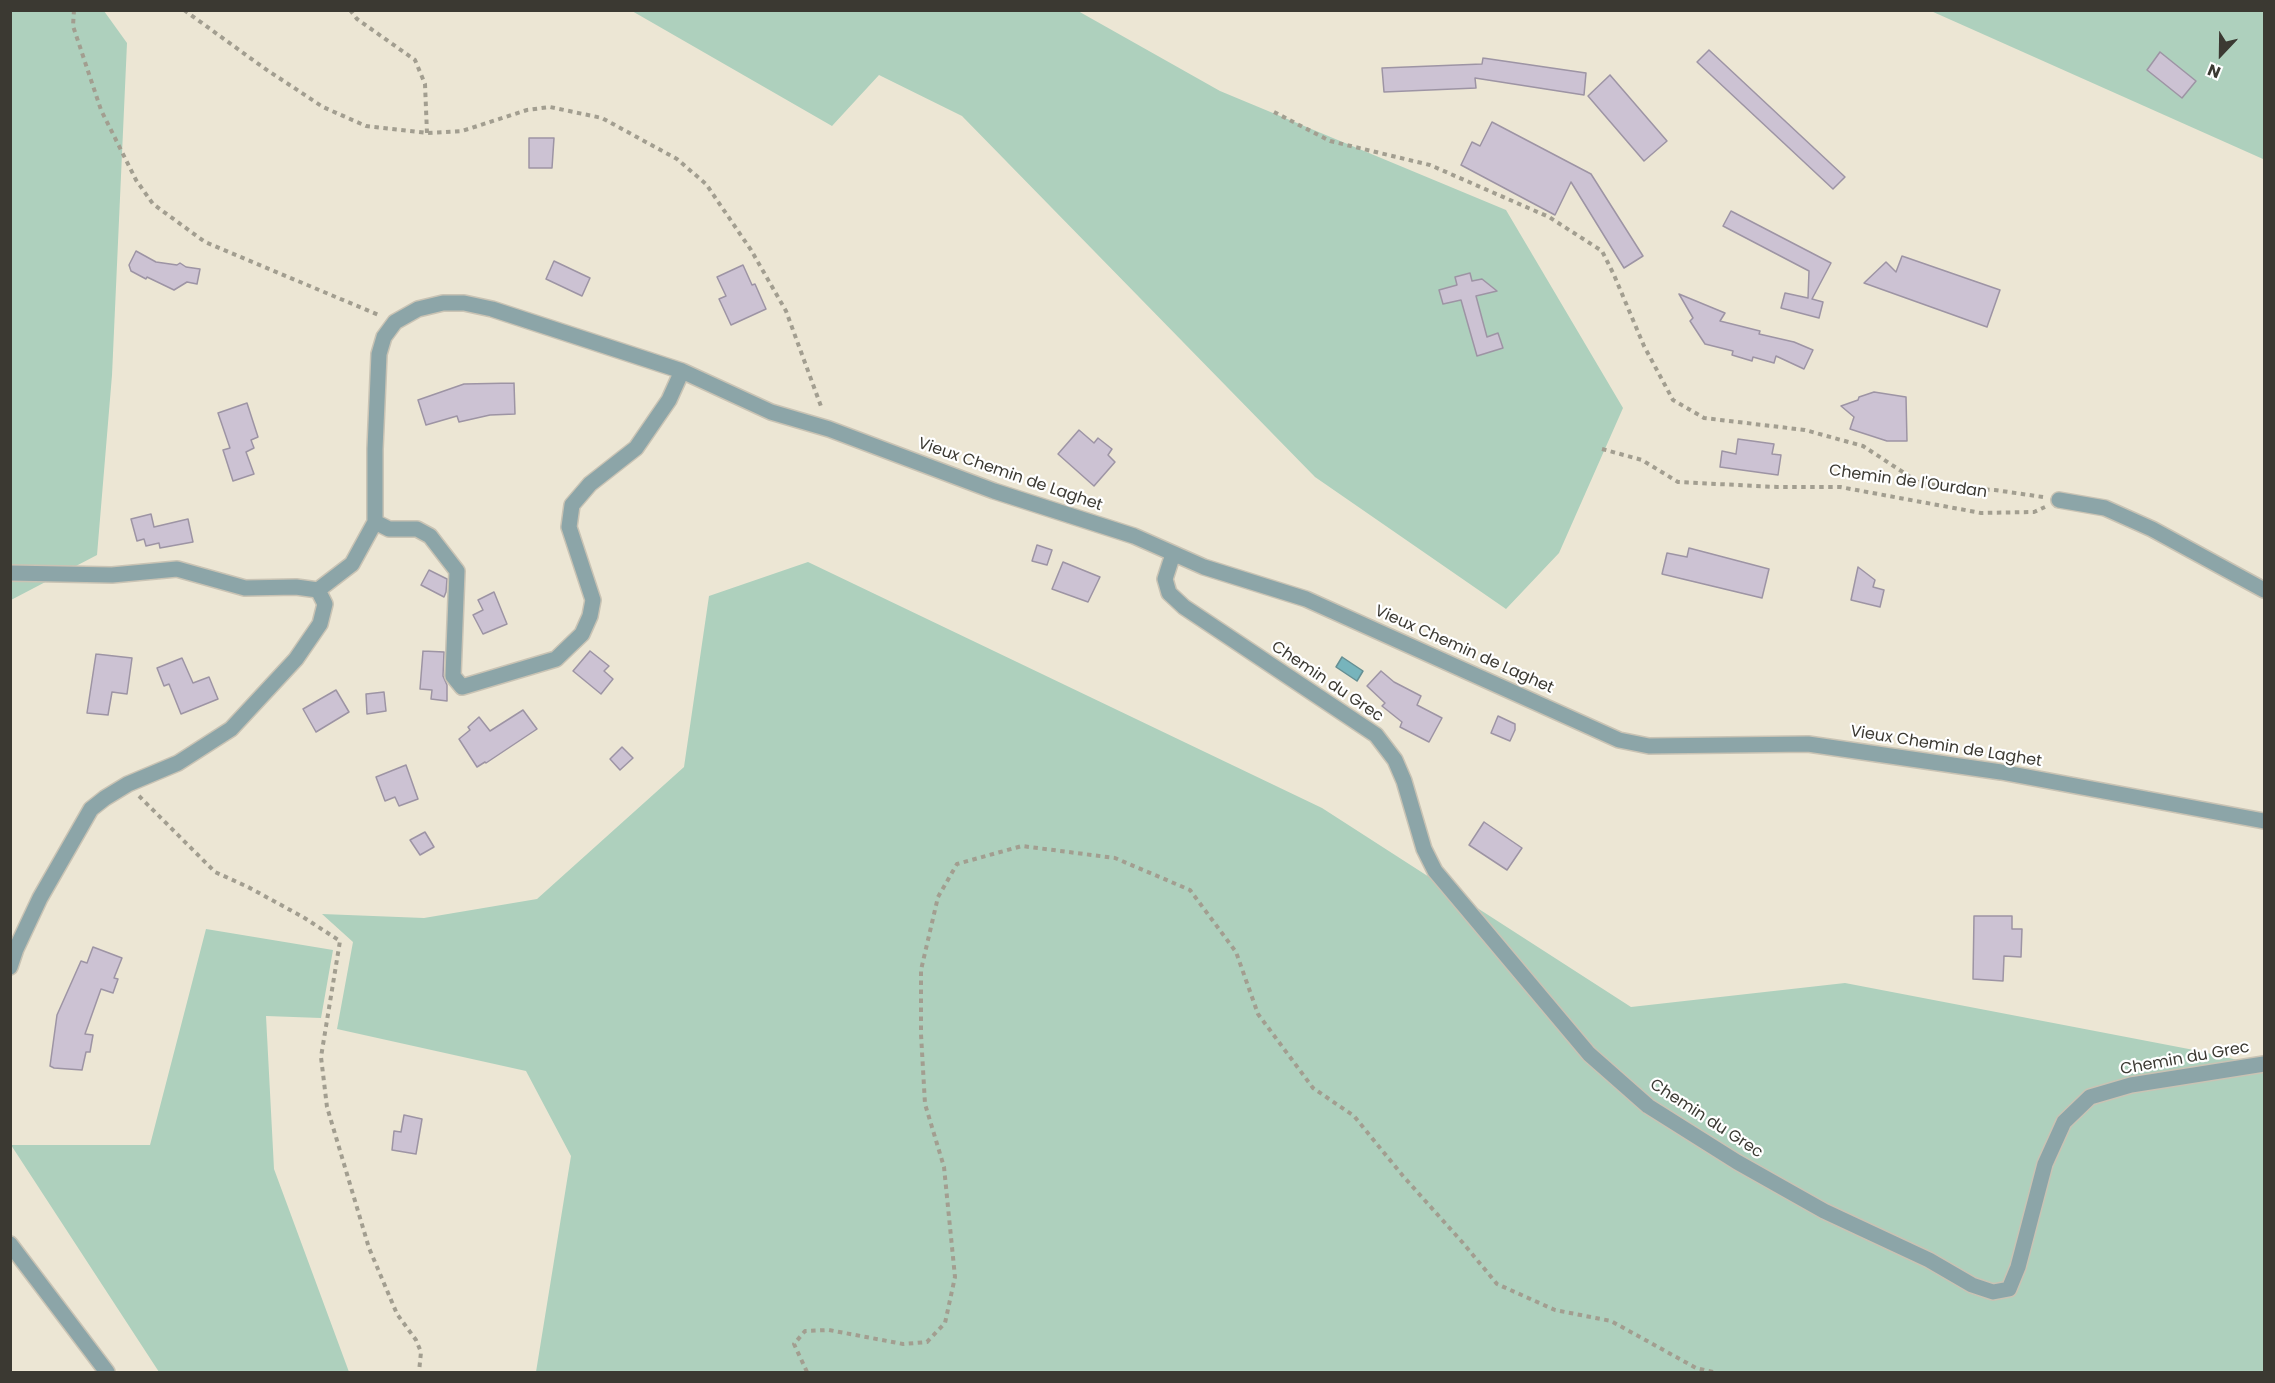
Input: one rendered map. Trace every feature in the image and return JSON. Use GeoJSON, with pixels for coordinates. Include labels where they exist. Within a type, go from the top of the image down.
{"type":"FeatureCollection","features":[{"type":"Feature","properties":{"kind":"street","name":"Vieux Chemin de Laghet"},"geometry":{"type":"LineString","coordinates":[[395,322],[418,309],[443,303],[464,303],[492,309],[682,371],[771,412],[829,429],[994,491],[1134,536],[1204,567],[1306,599],[1619,740],[1649,746],[1808,744],[2001,772],[2265,821]]}},
{"type":"Feature","properties":{"kind":"street"},"geometry":{"type":"LineString","coordinates":[[10,573],[112,575],[177,569],[245,588],[296,587],[318,590],[352,564],[375,522],[379,354],[384,337],[395,322]]}},
{"type":"Feature","properties":{"kind":"street"},"geometry":{"type":"LineString","coordinates":[[375,522],[389,529],[417,529],[430,536],[457,572],[453,676],[462,687],[556,659],[582,634],[590,616],[593,600],[569,527],[572,505],[590,484],[636,448],[669,400],[682,371]]}},
{"type":"Feature","properties":{"kind":"street"},"geometry":{"type":"LineString","coordinates":[[2059,500],[2105,508],[2152,529],[2265,590]]}},
{"type":"Feature","properties":{"kind":"street","name":"Chemin du Grec"},"geometry":{"type":"LineString","coordinates":[[1173,554],[1165,579],[1169,593],[1184,607],[1376,735],[1395,760],[1404,781],[1424,849],[1435,872],[1589,1054],[1647,1106],[1737,1162],[1824,1211],[1929,1260],[1972,1285],[1993,1292],[2009,1289],[2018,1267],[2045,1164],[2064,1122],[2090,1097],[2131,1085],[2265,1064]]}},
{"type":"Feature","properties":{"kind":"street"},"geometry":{"type":"LineString","coordinates":[[10,967],[40,898],[91,809],[128,784],[178,763],[231,729],[297,659],[320,624],[325,604],[318,590]]}},
{"type":"Feature","properties":{"kind":"street"},"geometry":{"type":"LineString","coordinates":[[10,1244],[16,1257],[107,1372]]}},
{"type":"Feature","properties":{"kind":"path"},"geometry":{"type":"LineString","coordinates":[[74,10],[73,26],[101,110],[136,180],[153,204],[205,242],[395,322]]}},
{"type":"Feature","properties":{"kind":"path"},"geometry":{"type":"LineString","coordinates":[[184,10],[323,107],[366,126],[427,133],[462,131],[527,110],[550,107],[602,118],[677,159],[706,184],[751,250],[786,311],[829,429]]}},
{"type":"Feature","properties":{"kind":"path"},"geometry":{"type":"LineString","coordinates":[[350,10],[357,19],[415,60],[425,84],[427,133]]}},
{"type":"Feature","properties":{"kind":"path"},"geometry":{"type":"LineString","coordinates":[[1274,112],[1330,141],[1430,165],[1549,217],[1602,251],[1644,346],[1673,400],[1704,418],[1805,430],[1863,446],[1918,482],[1944,487],[1995,490],[2059,500]]}},
{"type":"Feature","properties":{"kind":"path","name":"Chemin de l'Ourdan"},"geometry":{"type":"LineString","coordinates":[[1602,449],[1642,460],[1678,482],[1777,487],[1840,487],[1981,513],[2034,512],[2059,500]]}},
{"type":"Feature","properties":{"kind":"path"},"geometry":{"type":"LineString","coordinates":[[128,784],[215,872],[294,912],[340,941],[321,1057],[327,1107],[369,1248],[397,1314],[416,1340],[421,1352],[418,1372]]}},
{"type":"Feature","properties":{"kind":"path"},"geometry":{"type":"LineString","coordinates":[[807,1372],[794,1344],[805,1331],[829,1330],[903,1344],[927,1342],[945,1323],[954,1277],[944,1167],[925,1104],[921,1034],[921,970],[938,897],[957,864],[1022,846],[1115,858],[1190,890],[1236,952],[1258,1014],[1313,1088],[1354,1116],[1402,1176],[1497,1284],[1555,1310],[1611,1322],[1696,1368],[1713,1372]]}},
{"type":"Feature","properties":{"kind":"green space"},"geometry":{"type":"Polygon","coordinates":[[[11,11],[104,11],[127,43],[112,375],[97,555],[11,600],[11,11]]]}},
{"type":"Feature","properties":{"kind":"green space"},"geometry":{"type":"Polygon","coordinates":[[[632,11],[1078,11],[1220,91],[1506,210],[1623,408],[1559,553],[1506,609],[1315,477],[962,116],[879,75],[832,126],[632,11]]]}},
{"type":"Feature","properties":{"kind":"green space"},"geometry":{"type":"Polygon","coordinates":[[[1931,11],[2264,11],[2264,159],[2263,159],[1931,11]]]}},
{"type":"Feature","properties":{"kind":"green space"},"geometry":{"type":"Polygon","coordinates":[[[808,562],[1322,808],[1631,1007],[1845,983],[2194,1050],[2264,1066],[2264,1372],[536,1372],[571,1156],[526,1071],[337,1029],[353,942],[322,914],[424,918],[537,899],[684,767],[709,596],[808,562]]]}},
{"type":"Feature","properties":{"kind":"green space"},"geometry":{"type":"Polygon","coordinates":[[[206,929],[333,950],[321,1018],[266,1016],[274,1169],[349,1372],[159,1372],[11,1145],[150,1145],[206,929]]]}},
{"type":"Feature","properties":{"kind":"water"},"geometry":{"type":"Polygon","coordinates":[[[1342,657],[1363,671],[1357,681],[1336,667],[1342,657]]]}},
{"type":"Feature","properties":{"kind":"building"},"geometry":{"type":"Polygon","coordinates":[[[1709,50],[1845,177],[1833,189],[1697,62],[1709,50]]]}},
{"type":"Feature","properties":{"kind":"building"},"geometry":{"type":"Polygon","coordinates":[[[2160,52],[2196,81],[2182,98],[2147,70],[2160,52]]]}},
{"type":"Feature","properties":{"kind":"building"},"geometry":{"type":"Polygon","coordinates":[[[1483,58],[1586,73],[1584,95],[1475,78],[1476,88],[1384,92],[1382,68],[1482,64],[1483,58]]]}},
{"type":"Feature","properties":{"kind":"building"},"geometry":{"type":"Polygon","coordinates":[[[1610,75],[1667,141],[1644,161],[1588,96],[1610,75]]]}},
{"type":"Feature","properties":{"kind":"building"},"geometry":{"type":"Polygon","coordinates":[[[1492,122],[1591,174],[1643,256],[1624,268],[1571,182],[1555,215],[1461,165],[1472,142],[1480,146],[1492,122]]]}},
{"type":"Feature","properties":{"kind":"building"},"geometry":{"type":"Polygon","coordinates":[[[529,138],[554,138],[552,168],[529,168],[529,138]]]}},
{"type":"Feature","properties":{"kind":"building"},"geometry":{"type":"Polygon","coordinates":[[[1731,211],[1831,263],[1812,299],[1823,302],[1819,318],[1781,308],[1785,293],[1808,298],[1809,271],[1723,226],[1731,211]]]}},
{"type":"Feature","properties":{"kind":"building"},"geometry":{"type":"Polygon","coordinates":[[[136,251],[156,262],[177,265],[180,263],[186,267],[200,269],[197,284],[187,282],[174,290],[131,271],[129,265],[136,251]]]}},
{"type":"Feature","properties":{"kind":"building"},"geometry":{"type":"Polygon","coordinates":[[[1902,256],[2000,290],[1987,327],[1864,283],[1886,262],[1896,272],[1902,256]]]}},
{"type":"Feature","properties":{"kind":"building"},"geometry":{"type":"Polygon","coordinates":[[[554,261],[590,278],[582,296],[546,279],[554,261]]]}},
{"type":"Feature","properties":{"kind":"building"},"geometry":{"type":"Polygon","coordinates":[[[743,265],[752,285],[755,284],[766,309],[731,325],[719,299],[726,296],[717,277],[743,265]]]}},
{"type":"Feature","properties":{"kind":"building"},"geometry":{"type":"Polygon","coordinates":[[[1470,273],[1472,281],[1482,279],[1497,291],[1476,296],[1487,337],[1498,333],[1503,348],[1477,356],[1461,300],[1443,304],[1439,290],[1457,285],[1455,277],[1470,273]]]}},
{"type":"Feature","properties":{"kind":"building"},"geometry":{"type":"Polygon","coordinates":[[[1679,294],[1725,313],[1720,321],[1760,331],[1759,334],[1794,342],[1813,350],[1804,369],[1776,356],[1774,363],[1753,357],[1752,361],[1732,355],[1733,351],[1705,344],[1690,321],[1693,318],[1679,294]]]}},
{"type":"Feature","properties":{"kind":"building"},"geometry":{"type":"Polygon","coordinates":[[[514,383],[515,414],[490,415],[459,422],[457,416],[426,425],[418,400],[464,384],[514,383]]]}},
{"type":"Feature","properties":{"kind":"building"},"geometry":{"type":"Polygon","coordinates":[[[1874,392],[1906,397],[1907,441],[1887,441],[1850,429],[1854,417],[1841,406],[1874,392]]]}},
{"type":"Feature","properties":{"kind":"building"},"geometry":{"type":"Polygon","coordinates":[[[247,403],[258,437],[251,440],[254,448],[246,452],[254,474],[233,481],[223,450],[230,448],[218,413],[247,403]]]}},
{"type":"Feature","properties":{"kind":"building"},"geometry":{"type":"Polygon","coordinates":[[[1079,430],[1094,443],[1098,438],[1112,449],[1108,455],[1115,462],[1094,486],[1058,454],[1079,430]]]}},
{"type":"Feature","properties":{"kind":"building"},"geometry":{"type":"Polygon","coordinates":[[[1738,439],[1774,444],[1772,454],[1781,455],[1778,475],[1720,467],[1722,451],[1736,454],[1738,439]]]}},
{"type":"Feature","properties":{"kind":"building"},"geometry":{"type":"Polygon","coordinates":[[[151,514],[154,527],[188,519],[193,542],[160,548],[159,543],[146,546],[144,539],[137,541],[131,519],[151,514]]]}},
{"type":"Feature","properties":{"kind":"building"},"geometry":{"type":"Polygon","coordinates":[[[1037,545],[1052,550],[1047,565],[1032,561],[1037,545]]]}},
{"type":"Feature","properties":{"kind":"building"},"geometry":{"type":"Polygon","coordinates":[[[1689,548],[1769,569],[1762,598],[1662,574],[1667,553],[1687,557],[1689,548]]]}},
{"type":"Feature","properties":{"kind":"building"},"geometry":{"type":"Polygon","coordinates":[[[1063,562],[1100,577],[1088,602],[1052,589],[1063,562]]]}},
{"type":"Feature","properties":{"kind":"building"},"geometry":{"type":"Polygon","coordinates":[[[1858,567],[1875,580],[1873,587],[1884,590],[1880,607],[1851,600],[1858,567]]]}},
{"type":"Feature","properties":{"kind":"building"},"geometry":{"type":"Polygon","coordinates":[[[429,570],[447,579],[444,597],[421,585],[429,570]]]}},
{"type":"Feature","properties":{"kind":"building"},"geometry":{"type":"Polygon","coordinates":[[[494,592],[507,624],[483,634],[473,615],[483,610],[478,600],[494,592]]]}},
{"type":"Feature","properties":{"kind":"building"},"geometry":{"type":"Polygon","coordinates":[[[423,651],[444,652],[443,676],[447,685],[447,701],[431,699],[432,690],[420,689],[423,651]]]}},
{"type":"Feature","properties":{"kind":"building"},"geometry":{"type":"Polygon","coordinates":[[[590,651],[609,666],[604,671],[613,679],[601,694],[573,671],[590,651]]]}},
{"type":"Feature","properties":{"kind":"building"},"geometry":{"type":"Polygon","coordinates":[[[96,654],[132,658],[127,694],[112,692],[108,715],[87,713],[96,654]]]}},
{"type":"Feature","properties":{"kind":"building"},"geometry":{"type":"Polygon","coordinates":[[[182,658],[193,683],[209,677],[218,699],[181,714],[169,684],[164,686],[157,668],[182,658]]]}},
{"type":"Feature","properties":{"kind":"building"},"geometry":{"type":"Polygon","coordinates":[[[1381,671],[1394,682],[1421,696],[1417,705],[1442,718],[1429,742],[1400,727],[1402,722],[1382,706],[1385,703],[1367,686],[1381,671]]]}},
{"type":"Feature","properties":{"kind":"building"},"geometry":{"type":"Polygon","coordinates":[[[336,690],[349,712],[316,732],[303,709],[336,690]]]}},
{"type":"Feature","properties":{"kind":"building"},"geometry":{"type":"Polygon","coordinates":[[[384,692],[386,711],[367,714],[366,694],[384,692]]]}},
{"type":"Feature","properties":{"kind":"building"},"geometry":{"type":"Polygon","coordinates":[[[523,710],[537,729],[477,767],[459,739],[470,730],[468,727],[479,717],[490,731],[523,710]]]}},
{"type":"Feature","properties":{"kind":"building"},"geometry":{"type":"Polygon","coordinates":[[[1498,716],[1515,724],[1510,741],[1491,733],[1498,716]]]}},
{"type":"Feature","properties":{"kind":"building"},"geometry":{"type":"Polygon","coordinates":[[[622,747],[633,758],[620,770],[610,759],[622,747]]]}},
{"type":"Feature","properties":{"kind":"building"},"geometry":{"type":"Polygon","coordinates":[[[406,765],[418,799],[399,806],[395,797],[385,801],[376,777],[406,765]]]}},
{"type":"Feature","properties":{"kind":"building"},"geometry":{"type":"Polygon","coordinates":[[[1484,822],[1522,848],[1507,870],[1469,845],[1484,822]]]}},
{"type":"Feature","properties":{"kind":"building"},"geometry":{"type":"Polygon","coordinates":[[[425,832],[434,847],[420,855],[410,840],[425,832]]]}},
{"type":"Feature","properties":{"kind":"building"},"geometry":{"type":"Polygon","coordinates":[[[1974,916],[2012,916],[2012,929],[2022,929],[2021,957],[2004,956],[2003,981],[1973,979],[1974,916]]]}},
{"type":"Feature","properties":{"kind":"building"},"geometry":{"type":"Polygon","coordinates":[[[93,947],[122,958],[114,978],[118,979],[113,993],[101,989],[85,1034],[93,1035],[90,1052],[86,1052],[82,1070],[54,1068],[50,1066],[57,1015],[81,961],[87,963],[93,947]]]}},
{"type":"Feature","properties":{"kind":"building"},"geometry":{"type":"Polygon","coordinates":[[[404,1115],[422,1119],[416,1154],[392,1150],[394,1131],[401,1132],[404,1115]]]}}]}
